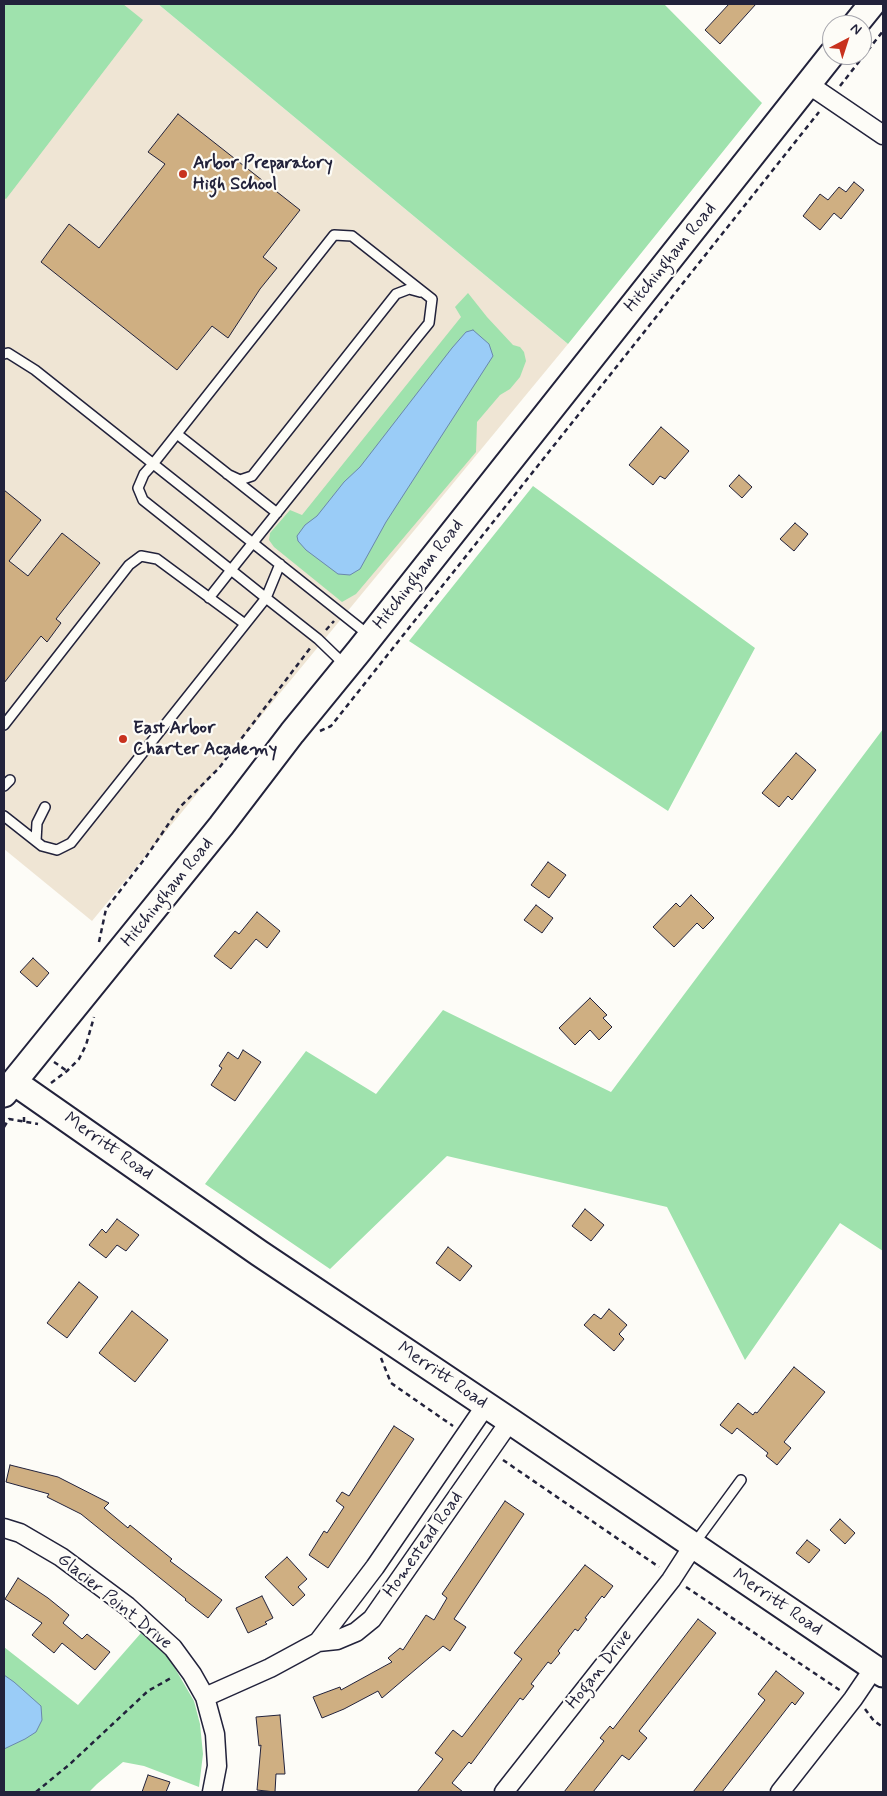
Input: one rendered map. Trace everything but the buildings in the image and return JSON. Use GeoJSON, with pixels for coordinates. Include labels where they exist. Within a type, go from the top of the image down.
{"type":"FeatureCollection","features":[{"type":"Feature","properties":{"kind":"street"},"geometry":{"type":"LineString","coordinates":[[863,15],[872,4]]}},
{"type":"Feature","properties":{"kind":"street","name":"Hitchingham Road"},"geometry":{"type":"LineString","coordinates":[[7,1083],[40,1052],[221,826],[292,732],[823,65]]}},
{"type":"Feature","properties":{"kind":"street"},"geometry":{"type":"LineString","coordinates":[[808,84],[883,134]]}},
{"type":"Feature","properties":{"kind":"street","name":"Merritt Road"},"geometry":{"type":"LineString","coordinates":[[7,1083],[37,1098],[260,1253],[879,1671]]}},
{"type":"Feature","properties":{"kind":"street","name":"Homestead Road"},"geometry":{"type":"LineString","coordinates":[[318,1642],[376,1567],[486,1405]]}},
{"type":"Feature","properties":{"kind":"street","name":"Homestead Road"},"geometry":{"type":"LineString","coordinates":[[204,1697],[270,1668],[318,1642],[337,1640],[356,1632],[372,1619],[510,1421]]}},
{"type":"Feature","properties":{"kind":"street","name":"Glacier Point Drive"},"geometry":{"type":"LineString","coordinates":[[4,1528],[20,1533],[61,1556],[127,1606],[173,1648],[192,1674],[204,1697],[215,1734],[217,1766],[212,1792]]}},
{"type":"Feature","properties":{"kind":"street","name":"Hogan Drive"},"geometry":{"type":"LineString","coordinates":[[504,1792],[673,1578],[693,1546]]}},
{"type":"Feature","properties":{"kind":"street"},"geometry":{"type":"LineString","coordinates":[[780,1792],[853,1699],[879,1671]]}},
{"type":"Feature","properties":{"kind":"lane"},"geometry":{"type":"LineString","coordinates":[[209,598],[231,570],[429,323],[432,299],[352,236],[334,235],[144,474],[138,488],[143,500],[231,570],[266,598],[318,639],[346,666]]}},
{"type":"Feature","properties":{"kind":"lane"},"geometry":{"type":"LineString","coordinates":[[227,474],[240,480],[252,476],[396,294],[408,289],[423,292]]}},
{"type":"Feature","properties":{"kind":"lane"},"geometry":{"type":"LineString","coordinates":[[4,354],[8,353],[35,370],[370,636]]}},
{"type":"Feature","properties":{"kind":"lane"},"geometry":{"type":"LineString","coordinates":[[177,434],[277,513]]}},
{"type":"Feature","properties":{"kind":"lane"},"geometry":{"type":"LineString","coordinates":[[4,725],[129,565],[141,556],[157,559],[245,624]]}},
{"type":"Feature","properties":{"kind":"lane"},"geometry":{"type":"LineString","coordinates":[[4,816],[42,846],[57,850],[71,843],[266,598],[280,564]]}},
{"type":"Feature","properties":{"kind":"lane"},"geometry":{"type":"LineString","coordinates":[[36,842],[37,823],[45,806]]}},
{"type":"Feature","properties":{"kind":"lane"},"geometry":{"type":"LineString","coordinates":[[693,1546],[742,1480]]}},
{"type":"Feature","properties":{"kind":"path"},"geometry":{"type":"LineString","coordinates":[[313,735],[331,726],[883,31]]}},
{"type":"Feature","properties":{"kind":"path"},"geometry":{"type":"LineString","coordinates":[[97,950],[106,909],[146,857],[180,808],[219,768],[340,613]]}},
{"type":"Feature","properties":{"kind":"path"},"geometry":{"type":"LineString","coordinates":[[24,1122],[24,1112],[52,1082],[79,1059],[86,1046],[94,1013]]}},
{"type":"Feature","properties":{"kind":"path"},"geometry":{"type":"LineString","coordinates":[[40,1052],[67,1071]]}},
{"type":"Feature","properties":{"kind":"path"},"geometry":{"type":"LineString","coordinates":[[502,1458],[664,1571]]}},
{"type":"Feature","properties":{"kind":"path"},"geometry":{"type":"LineString","coordinates":[[683,1586],[692,1589],[844,1692]]}},
{"type":"Feature","properties":{"kind":"path"},"geometry":{"type":"LineString","coordinates":[[36,1792],[70,1764],[148,1692],[171,1678]]}},
{"type":"Feature","properties":{"kind":"path"},"geometry":{"type":"LineString","coordinates":[[863,1706],[874,1721],[883,1727]]}},
{"type":"Feature","properties":{"kind":"shaded area","name":"Arbor Preparatory High School"},"geometry":{"type":"Polygon","coordinates":[[[4,4],[158,4],[568,344],[92,921],[4,849],[4,4]]]}},
{"type":"Feature","properties":{"kind":"green space"},"geometry":{"type":"Polygon","coordinates":[[[4,4],[123,4],[143,20],[6,199],[4,198],[4,4]]]}},
{"type":"Feature","properties":{"kind":"green space"},"geometry":{"type":"Polygon","coordinates":[[[158,4],[664,4],[762,103],[568,344],[158,4]]]}},
{"type":"Feature","properties":{"kind":"green space"},"geometry":{"type":"Polygon","coordinates":[[[468,293],[513,345],[520,347],[524,352],[526,361],[520,377],[510,389],[500,395],[477,422],[476,452],[356,594],[342,602],[274,547],[269,540],[270,533],[290,510],[302,515],[461,317],[455,307],[468,293]]]}},
{"type":"Feature","properties":{"kind":"green space"},"geometry":{"type":"Polygon","coordinates":[[[533,486],[755,648],[668,811],[409,641],[533,486]]]}},
{"type":"Feature","properties":{"kind":"green space"},"geometry":{"type":"Polygon","coordinates":[[[883,729],[883,1251],[840,1223],[745,1360],[667,1207],[447,1156],[330,1269],[205,1184],[306,1051],[376,1094],[443,1010],[611,1092],[883,729]]]}},
{"type":"Feature","properties":{"kind":"green space"},"geometry":{"type":"Polygon","coordinates":[[[141,1633],[169,1658],[194,1701],[200,1724],[203,1754],[199,1787],[144,1766],[123,1762],[89,1792],[4,1792],[4,1647],[78,1705],[141,1633]]]}},
{"type":"Feature","properties":{"kind":"water"},"geometry":{"type":"Polygon","coordinates":[[[473,330],[489,344],[493,356],[386,522],[360,569],[350,575],[338,574],[306,550],[298,541],[297,536],[305,525],[317,516],[344,482],[360,467],[452,348],[466,332],[473,330]]]}},
{"type":"Feature","properties":{"kind":"water"},"geometry":{"type":"Polygon","coordinates":[[[4,1675],[41,1706],[42,1720],[36,1732],[4,1749],[4,1675]]]}},
{"type":"Feature","properties":{"kind":"place","name":"Arbor Preparatory High School"},"geometry":{"type":"Point","coordinates":[183,174]}},
{"type":"Feature","properties":{"kind":"place","name":"East Arbor Charter Academy"},"geometry":{"type":"Point","coordinates":[123,739]}}]}
